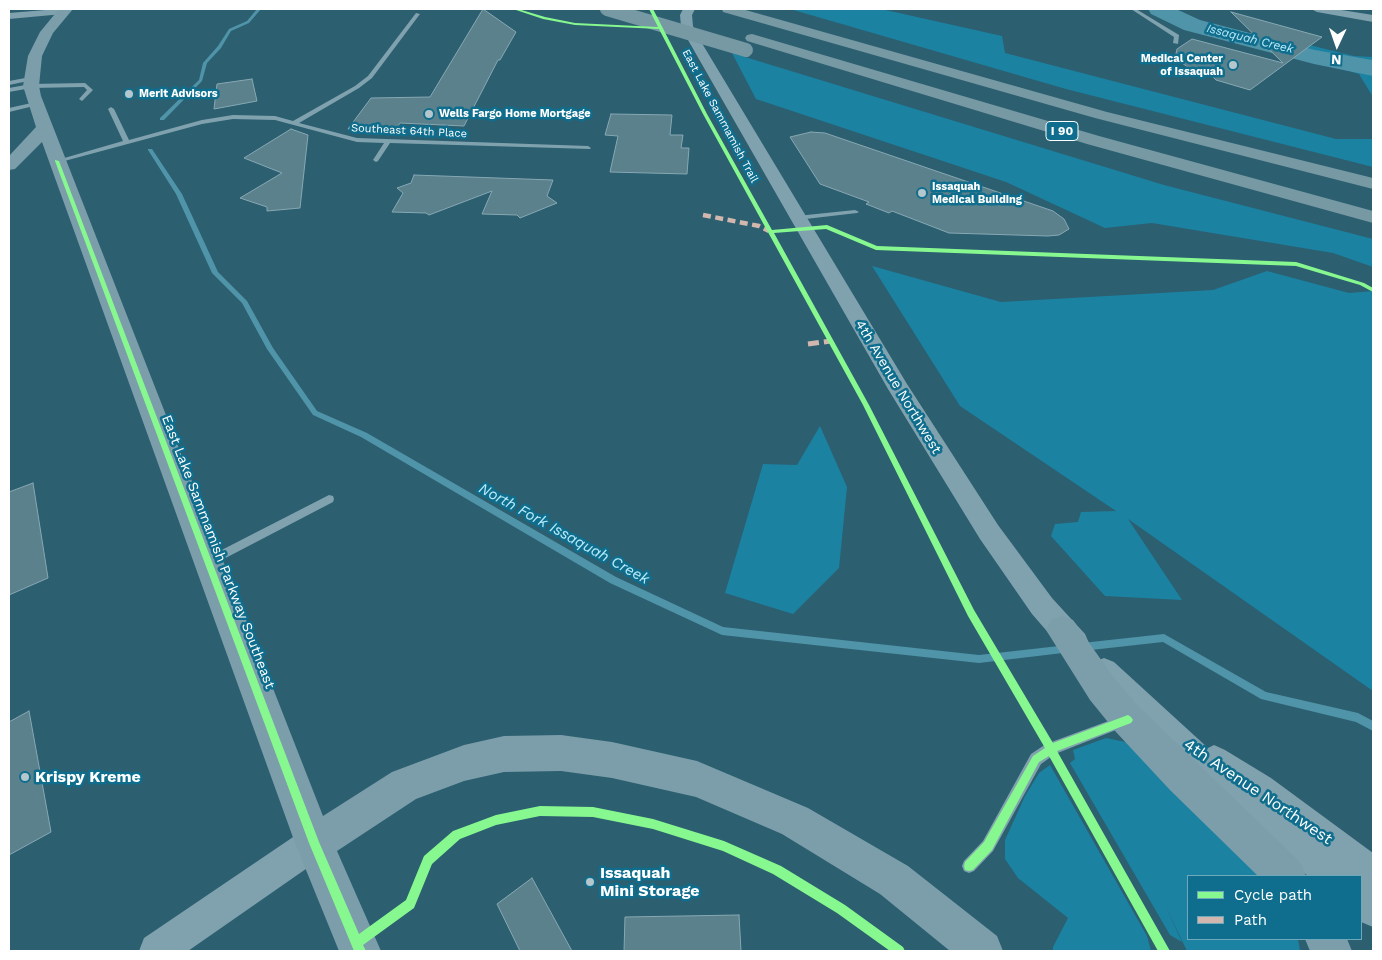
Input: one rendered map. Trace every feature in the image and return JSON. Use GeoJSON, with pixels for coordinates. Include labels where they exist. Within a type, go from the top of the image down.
{"type":"FeatureCollection","features":[{"type":"Feature","properties":{"kind":"highway"},"geometry":{"type":"LineString","coordinates":[[607,9],[749,44]]}},
{"type":"Feature","properties":{"kind":"highway"},"geometry":{"type":"LineString","coordinates":[[655,9],[749,44],[1101,153],[1194,177],[1368,216]]}},
{"type":"Feature","properties":{"kind":"highway","name":"I 90"},"geometry":{"type":"LineString","coordinates":[[736,10],[1166,133],[1373,184]]}},
{"type":"Feature","properties":{"kind":"main road","name":"East Lake Sammamish Parkway Southeast"},"geometry":{"type":"LineString","coordinates":[[64,10],[41,43],[32,67],[31,83],[45,128],[42,165],[165,452],[209,561],[314,843],[360,951]]}},
{"type":"Feature","properties":{"kind":"main road"},"geometry":{"type":"LineString","coordinates":[[9,165],[18,158],[45,128]]}},
{"type":"Feature","properties":{"kind":"main road"},"geometry":{"type":"LineString","coordinates":[[9,174],[42,165]]}},
{"type":"Feature","properties":{"kind":"main road"},"geometry":{"type":"LineString","coordinates":[[1052,618],[1183,777],[1285,875]]}},
{"type":"Feature","properties":{"kind":"main road"},"geometry":{"type":"LineString","coordinates":[[314,843],[405,785],[464,763],[504,754],[561,753],[612,760],[697,779],[795,821],[894,880],[982,951]]}},
{"type":"Feature","properties":{"kind":"street"},"geometry":{"type":"LineString","coordinates":[[1317,9],[1373,19]]}},
{"type":"Feature","properties":{"kind":"street"},"geometry":{"type":"LineString","coordinates":[[1349,9],[1373,13]]}},
{"type":"Feature","properties":{"kind":"street"},"geometry":{"type":"LineString","coordinates":[[9,16],[64,10]]}},
{"type":"Feature","properties":{"kind":"street","name":"4th Avenue Northwest"},"geometry":{"type":"LineString","coordinates":[[685,10],[687,26],[694,40],[797,218],[957,486],[1052,618]]}},
{"type":"Feature","properties":{"kind":"street","name":"4th Avenue Northwest"},"geometry":{"type":"LineString","coordinates":[[1118,699],[1260,789],[1330,838],[1373,874]]}},
{"type":"Feature","properties":{"kind":"street","name":"4th Avenue Northwest"},"geometry":{"type":"LineString","coordinates":[[1165,730],[1251,809],[1333,875]]}},
{"type":"Feature","properties":{"kind":"street"},"geometry":{"type":"LineString","coordinates":[[157,951],[314,843]]}},
{"type":"Feature","properties":{"kind":"street"},"geometry":{"type":"LineString","coordinates":[[1362,899],[1373,910]]}},
{"type":"Feature","properties":{"kind":"lane"},"geometry":{"type":"LineString","coordinates":[[1133,9],[1177,36],[1176,42]]}},
{"type":"Feature","properties":{"kind":"lane"},"geometry":{"type":"LineString","coordinates":[[294,123],[370,77],[418,14]]}},
{"type":"Feature","properties":{"kind":"lane"},"geometry":{"type":"LineString","coordinates":[[9,82],[86,85],[90,90],[82,99]]}},
{"type":"Feature","properties":{"kind":"lane"},"geometry":{"type":"LineString","coordinates":[[9,90],[31,83]]}},
{"type":"Feature","properties":{"kind":"lane"},"geometry":{"type":"LineString","coordinates":[[9,110],[36,104]]}},
{"type":"Feature","properties":{"kind":"lane"},"geometry":{"type":"LineString","coordinates":[[111,109],[128,142]]}},
{"type":"Feature","properties":{"kind":"lane","name":"Southeast 64th Place"},"geometry":{"type":"LineString","coordinates":[[42,165],[221,118],[265,117],[348,138],[588,148]]}},
{"type":"Feature","properties":{"kind":"lane"},"geometry":{"type":"LineString","coordinates":[[376,160],[388,141]]}},
{"type":"Feature","properties":{"kind":"lane"},"geometry":{"type":"LineString","coordinates":[[797,218],[855,212]]}},
{"type":"Feature","properties":{"kind":"lane"},"geometry":{"type":"LineString","coordinates":[[209,561],[329,499]]}},
{"type":"Feature","properties":{"kind":"lane"},"geometry":{"type":"LineString","coordinates":[[969,866],[988,846],[1036,759],[1051,750],[1118,699]]}},
{"type":"Feature","properties":{"kind":"shaded area"},"geometry":{"type":"Polygon","coordinates":[[[790,9],[881,9],[1002,36],[1005,53],[1336,139],[1373,139],[1373,167],[1066,89],[790,9]]]}},
{"type":"Feature","properties":{"kind":"shaded area"},"geometry":{"type":"Polygon","coordinates":[[[1305,44],[1354,56],[1373,57],[1373,97],[1359,74],[1287,54],[1305,44]]]}},
{"type":"Feature","properties":{"kind":"shaded area"},"geometry":{"type":"Polygon","coordinates":[[[732,53],[1164,185],[1373,239],[1373,267],[1333,253],[1152,223],[1105,228],[1006,182],[756,99],[732,53]]]}},
{"type":"Feature","properties":{"kind":"shaded area"},"geometry":{"type":"Polygon","coordinates":[[[872,266],[1001,302],[1213,290],[1267,271],[1349,293],[1373,291],[1373,691],[1128,519],[1182,600],[1105,596],[1051,536],[1055,524],[1078,522],[1081,512],[1116,511],[960,406],[872,266]]]}},
{"type":"Feature","properties":{"kind":"shaded area"},"geometry":{"type":"Polygon","coordinates":[[[820,426],[847,487],[839,568],[793,614],[725,593],[763,464],[797,465],[820,426]]]}},
{"type":"Feature","properties":{"kind":"shaded area"},"geometry":{"type":"Polygon","coordinates":[[[1106,738],[1135,744],[1250,854],[1263,875],[1187,875],[1187,940],[1298,940],[1300,951],[1187,951],[1165,905],[1182,942],[1170,935],[1070,763],[1075,759],[1073,750],[1106,738]]]}},
{"type":"Feature","properties":{"kind":"shaded area"},"geometry":{"type":"Polygon","coordinates":[[[1050,765],[1147,936],[1151,951],[1053,951],[1053,947],[1068,918],[1018,878],[1005,859],[1005,840],[1025,796],[1039,773],[1050,765]]]}},
{"type":"Feature","properties":{"kind":"building"},"geometry":{"type":"Polygon","coordinates":[[[483,9],[516,32],[500,60],[498,60],[464,126],[400,123],[395,130],[348,129],[371,98],[430,97],[483,9]]]}},
{"type":"Feature","properties":{"kind":"building"},"geometry":{"type":"Polygon","coordinates":[[[1231,12],[1322,37],[1250,90],[1216,80],[1208,72],[1189,68],[1175,58],[1177,49],[1192,39],[1283,63],[1231,12]]]}},
{"type":"Feature","properties":{"kind":"building"},"geometry":{"type":"Polygon","coordinates":[[[252,79],[257,101],[214,109],[217,84],[252,79]]]}},
{"type":"Feature","properties":{"kind":"building"},"geometry":{"type":"Polygon","coordinates":[[[611,114],[672,115],[670,135],[683,135],[681,148],[689,148],[687,174],[610,172],[618,136],[605,135],[611,114]]]}},
{"type":"Feature","properties":{"kind":"building"},"geometry":{"type":"Polygon","coordinates":[[[291,129],[308,135],[300,208],[267,211],[267,207],[240,198],[282,173],[244,158],[291,129]]]}},
{"type":"Feature","properties":{"kind":"building","name":"Issaquah Medical Building"},"geometry":{"type":"Polygon","coordinates":[[[811,132],[825,133],[1053,211],[1064,219],[1069,229],[1059,235],[1048,236],[949,233],[892,211],[889,213],[866,204],[869,202],[820,184],[790,137],[811,132]]]}},
{"type":"Feature","properties":{"kind":"building"},"geometry":{"type":"Polygon","coordinates":[[[414,175],[553,180],[547,196],[557,203],[520,218],[517,215],[482,214],[492,191],[429,215],[426,213],[392,212],[403,193],[397,188],[411,183],[414,175]]]}},
{"type":"Feature","properties":{"kind":"building"},"geometry":{"type":"Polygon","coordinates":[[[33,483],[48,578],[9,595],[9,492],[33,483]]]}},
{"type":"Feature","properties":{"kind":"building","name":"Krispy Kreme"},"geometry":{"type":"Polygon","coordinates":[[[29,711],[51,832],[9,855],[9,722],[29,711]]]}},
{"type":"Feature","properties":{"kind":"building"},"geometry":{"type":"Polygon","coordinates":[[[532,878],[572,951],[520,951],[497,904],[532,878]]]}},
{"type":"Feature","properties":{"kind":"building"},"geometry":{"type":"Polygon","coordinates":[[[739,915],[741,951],[624,951],[625,917],[739,915]]]}},
{"type":"Feature","properties":{"kind":"waterway","name":"North Fork Issaquah Creek"},"geometry":{"type":"LineString","coordinates":[[162,119],[201,80],[205,63],[220,47],[230,30],[248,22],[259,9]]}},
{"type":"Feature","properties":{"kind":"waterway","name":"Issaquah Creek"},"geometry":{"type":"LineString","coordinates":[[1159,9],[1192,25],[1314,57],[1363,65],[1373,69]]}},
{"type":"Feature","properties":{"kind":"waterway","name":"North Fork Issaquah Creek"},"geometry":{"type":"LineString","coordinates":[[150,150],[179,194],[215,273],[245,302],[270,349],[315,413],[364,435],[613,580],[722,631],[979,659],[1068,649]]}},
{"type":"Feature","properties":{"kind":"waterway","name":"North Fork Issaquah Creek"},"geometry":{"type":"LineString","coordinates":[[1082,647],[1164,638],[1264,696],[1358,718],[1373,726]]}},
{"type":"Feature","properties":{"kind":"marked path"},"geometry":{"type":"LineString","coordinates":[[703,215],[759,226],[769,231]]}},
{"type":"Feature","properties":{"kind":"marked path"},"geometry":{"type":"LineString","coordinates":[[808,344],[831,341]]}},
{"type":"Feature","properties":{"kind":"cycle path"},"geometry":{"type":"LineString","coordinates":[[515,9],[544,18],[575,24],[661,28]]}},
{"type":"Feature","properties":{"kind":"cycle path","name":"East Lake Sammamish Trail"},"geometry":{"type":"LineString","coordinates":[[651,9],[705,114],[866,405],[971,613],[1030,712],[1164,951]]}},
{"type":"Feature","properties":{"kind":"cycle path"},"geometry":{"type":"LineString","coordinates":[[57,161],[314,843],[360,951]]}},
{"type":"Feature","properties":{"kind":"cycle path"},"geometry":{"type":"LineString","coordinates":[[771,232],[827,227],[876,248],[1296,264],[1362,284],[1373,290]]}},
{"type":"Feature","properties":{"kind":"cycle path"},"geometry":{"type":"LineString","coordinates":[[969,866],[988,846],[1036,759],[1051,749],[1128,720]]}},
{"type":"Feature","properties":{"kind":"cycle path"},"geometry":{"type":"LineString","coordinates":[[356,943],[410,904],[428,860],[457,835],[496,820],[540,811],[593,812],[653,824],[724,846],[777,870],[841,909],[899,951]]}},
{"type":"Feature","properties":{"kind":"place","name":"Medical Center of Issaquah"},"geometry":{"type":"Point","coordinates":[1233,65]}},
{"type":"Feature","properties":{"kind":"place","name":"Merit Advisors"},"geometry":{"type":"Point","coordinates":[129,94]}},
{"type":"Feature","properties":{"kind":"place","name":"Wells Fargo Home Mortgage"},"geometry":{"type":"Point","coordinates":[429,114]}},
{"type":"Feature","properties":{"kind":"place","name":"Issaquah Medical Building"},"geometry":{"type":"Point","coordinates":[922,193]}},
{"type":"Feature","properties":{"kind":"place","name":"Krispy Kreme"},"geometry":{"type":"Point","coordinates":[25,777]}},
{"type":"Feature","properties":{"kind":"place","name":"Issaquah Mini Storage"},"geometry":{"type":"Point","coordinates":[590,882]}}]}
